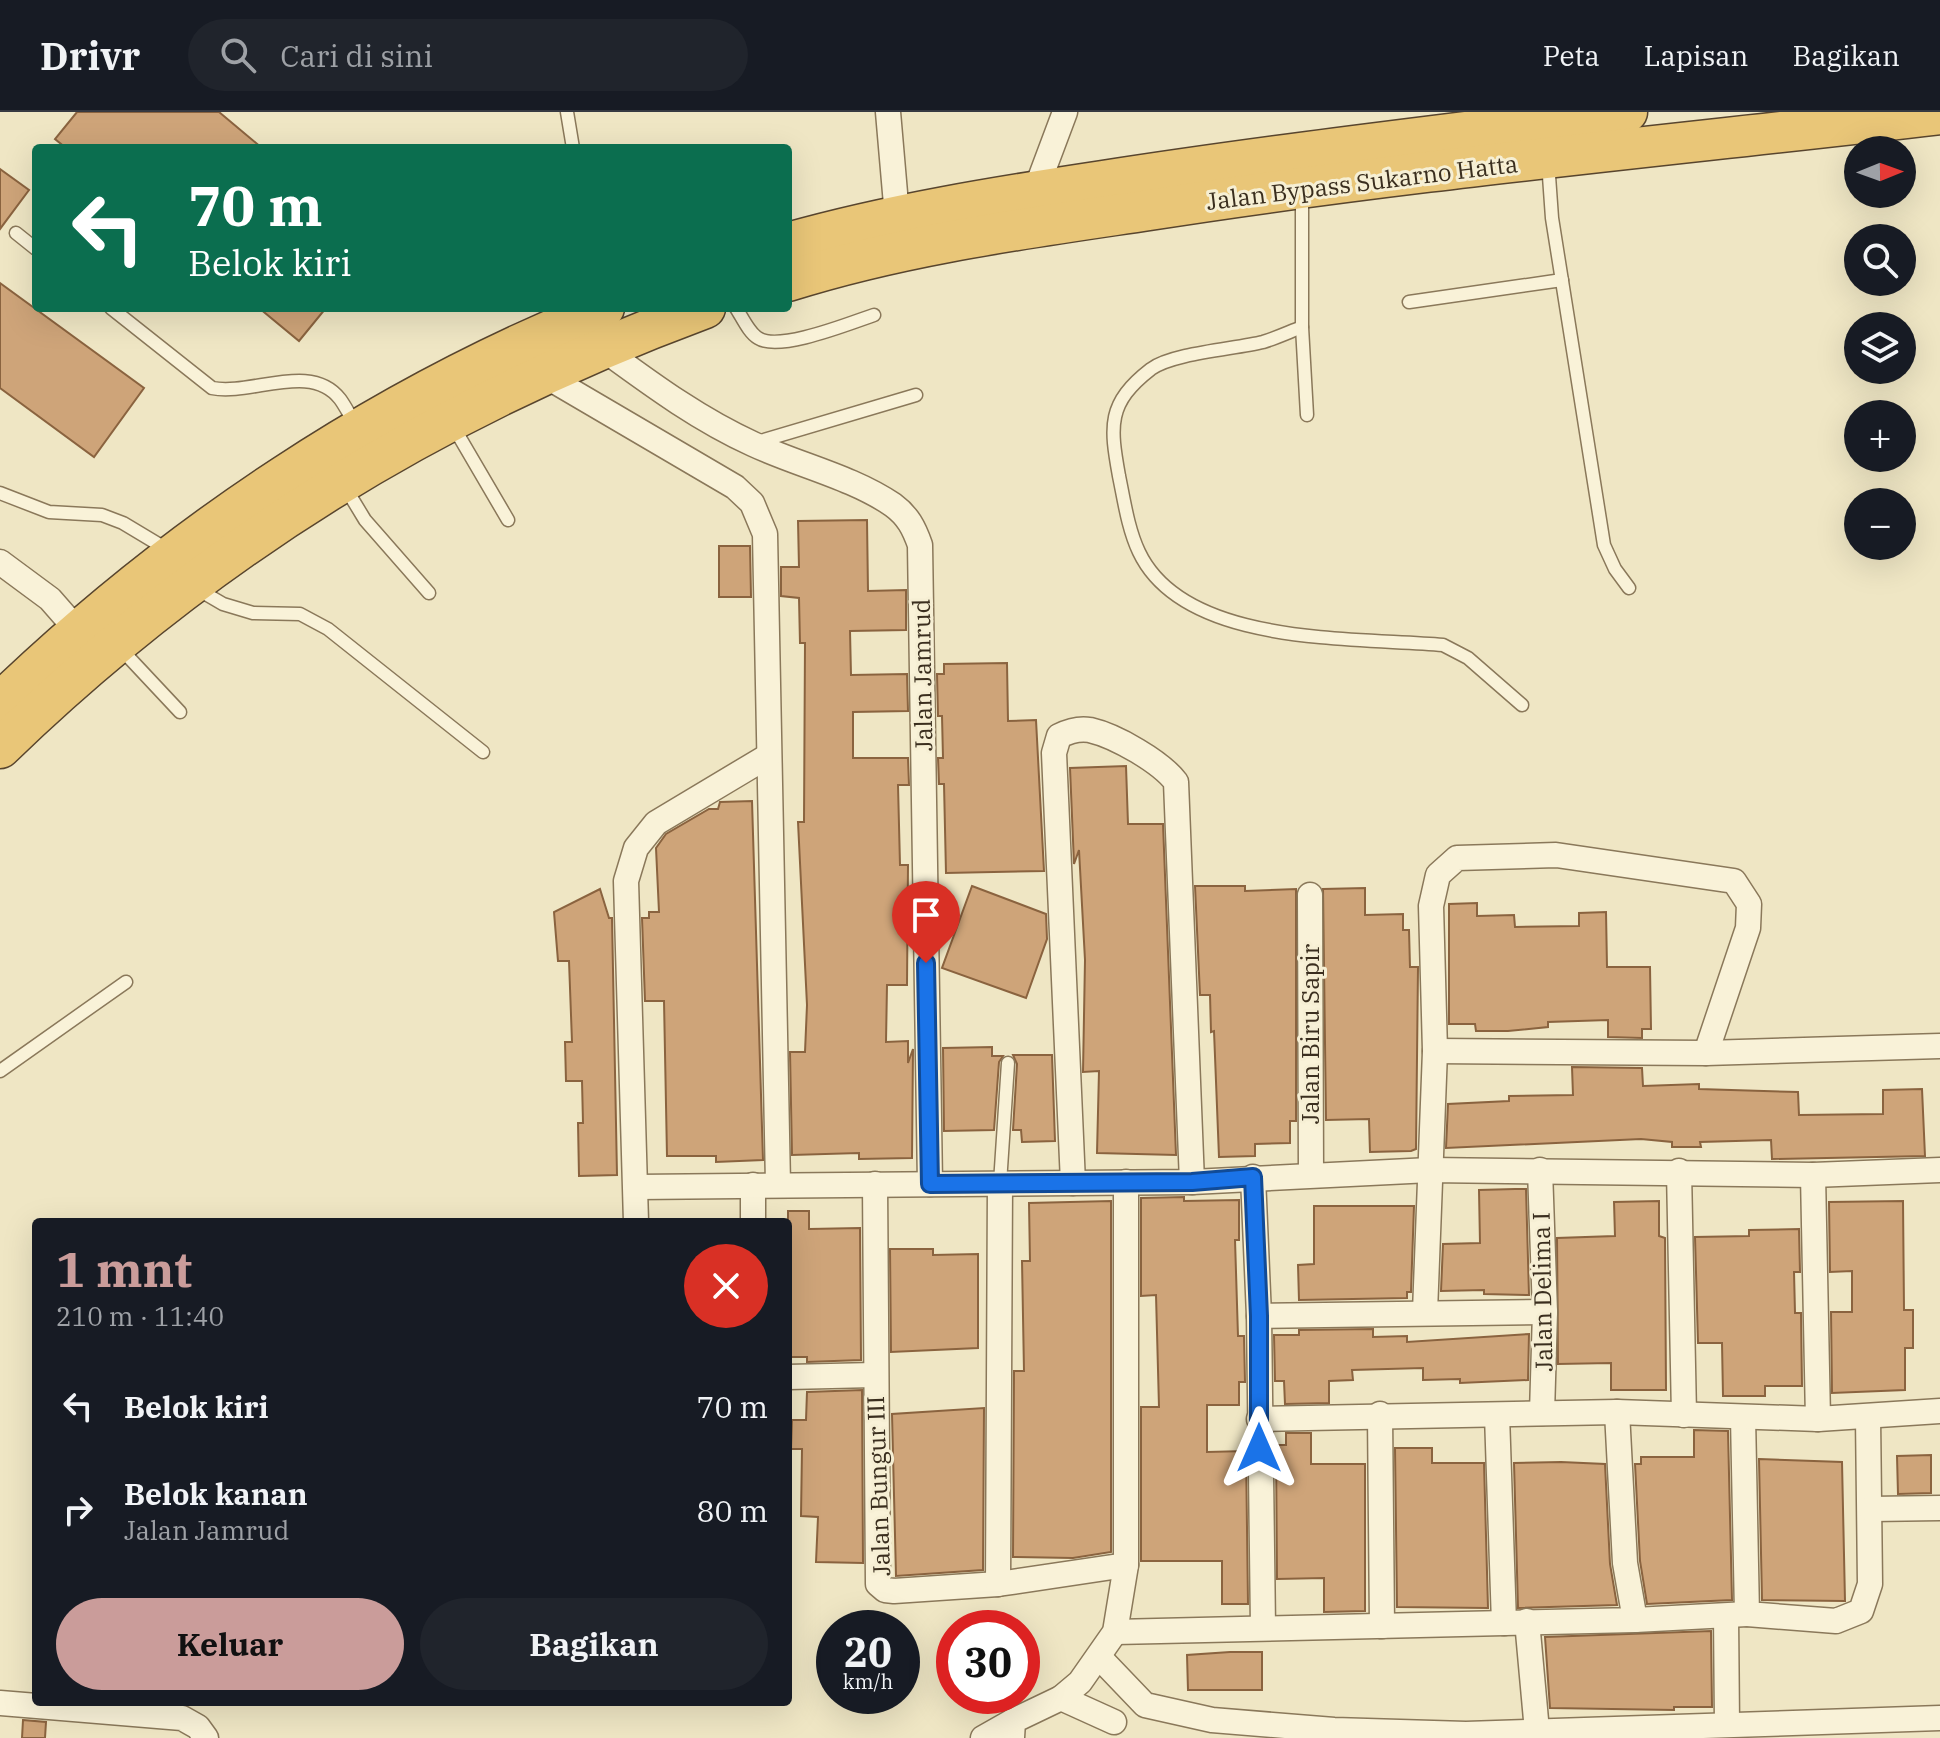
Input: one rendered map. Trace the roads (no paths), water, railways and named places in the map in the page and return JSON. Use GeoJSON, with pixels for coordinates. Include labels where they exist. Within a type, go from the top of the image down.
{"type":"FeatureCollection","features":[{"type":"Feature","properties":{"kind":"highway","name":"Jalan Bypass Sukarno Hatta"},"geometry":{"type":"LineString","coordinates":[[792,242],[897,216],[1035,192],[1280,155],[1627,112]]}},
{"type":"Feature","properties":{"kind":"highway","name":"Jalan Bypass Sukarno Hatta"},"geometry":{"type":"LineString","coordinates":[[792,280],[861,261],[983,237],[1302,187],[1548,160],[1750,125],[1940,114]]}},
{"type":"Feature","properties":{"kind":"highway"},"geometry":{"type":"LineString","coordinates":[[0,748],[115,643],[240,507],[359,431],[471,368],[599,319],[666,312]]}},
{"type":"Feature","properties":{"kind":"highway"},"geometry":{"type":"LineString","coordinates":[[0,703],[78,631],[182,569],[449,420],[544,375],[599,319]]}},
{"type":"Feature","properties":{"kind":"street"},"geometry":{"type":"LineString","coordinates":[[888,112],[897,216]]}},
{"type":"Feature","properties":{"kind":"street"},"geometry":{"type":"LineString","coordinates":[[1035,192],[1065,112]]}},
{"type":"Feature","properties":{"kind":"street","name":"Jalan Jamrud"},"geometry":{"type":"LineString","coordinates":[[599,319],[677,404],[751,443],[893,505],[912,523],[920,545],[930,1184]]}},
{"type":"Feature","properties":{"kind":"street"},"geometry":{"type":"LineString","coordinates":[[544,375],[735,487],[752,503],[765,534],[778,1184]]}},
{"type":"Feature","properties":{"kind":"street"},"geometry":{"type":"LineString","coordinates":[[0,562],[50,599],[78,631]]}},
{"type":"Feature","properties":{"kind":"street"},"geometry":{"type":"LineString","coordinates":[[1073,1183],[1054,753],[1059,736],[1071,730],[1090,730],[1163,766],[1176,782],[1192,1182]]}},
{"type":"Feature","properties":{"kind":"street"},"geometry":{"type":"LineString","coordinates":[[636,1218],[626,881],[636,848],[656,823],[768,756]]}},
{"type":"Feature","properties":{"kind":"street"},"geometry":{"type":"LineString","coordinates":[[1425,1312],[1435,1051],[1431,906],[1438,875],[1457,858],[1556,855],[1734,881],[1749,904],[1748,928],[1706,1053]]}},
{"type":"Feature","properties":{"kind":"street","name":"Jalan Biru Sapir"},"geometry":{"type":"LineString","coordinates":[[1310,895],[1311,1174]]}},
{"type":"Feature","properties":{"kind":"street"},"geometry":{"type":"LineString","coordinates":[[1435,1051],[1706,1053],[1940,1046]]}},
{"type":"Feature","properties":{"kind":"street"},"geometry":{"type":"LineString","coordinates":[[637,1187],[1192,1182],[1430,1170],[1813,1175],[1940,1170],[1940,1178]]}},
{"type":"Feature","properties":{"kind":"street","name":"Jalan Delima I"},"geometry":{"type":"LineString","coordinates":[[1540,1170],[1545,1312],[1542,1413]]}},
{"type":"Feature","properties":{"kind":"street"},"geometry":{"type":"LineString","coordinates":[[1679,1171],[1684,1415]]}},
{"type":"Feature","properties":{"kind":"street"},"geometry":{"type":"LineString","coordinates":[[1813,1175],[1818,1419]]}},
{"type":"Feature","properties":{"kind":"street"},"geometry":{"type":"LineString","coordinates":[[1253,1177],[1259,1316],[1263,1628]]}},
{"type":"Feature","properties":{"kind":"street"},"geometry":{"type":"LineString","coordinates":[[983,1738],[1013,1730],[1061,1698],[1100,1658],[1115,1632],[1126,1565],[1126,1182]]}},
{"type":"Feature","properties":{"kind":"street"},"geometry":{"type":"LineString","coordinates":[[998,1584],[1000,1183]]}},
{"type":"Feature","properties":{"kind":"street","name":"Jalan Bungur III"},"geometry":{"type":"LineString","coordinates":[[875,1184],[874,1375],[878,1584],[885,1590],[894,1591],[998,1584],[1126,1565]]}},
{"type":"Feature","properties":{"kind":"street"},"geometry":{"type":"LineString","coordinates":[[753,1185],[753,1218]]}},
{"type":"Feature","properties":{"kind":"street"},"geometry":{"type":"LineString","coordinates":[[1259,1316],[1545,1312]]}},
{"type":"Feature","properties":{"kind":"street"},"geometry":{"type":"LineString","coordinates":[[792,1377],[874,1375]]}},
{"type":"Feature","properties":{"kind":"street"},"geometry":{"type":"LineString","coordinates":[[1259,1419],[1380,1414],[1617,1412],[1818,1419],[1940,1411]]}},
{"type":"Feature","properties":{"kind":"street"},"geometry":{"type":"LineString","coordinates":[[1617,1412],[1625,1563],[1635,1620]]}},
{"type":"Feature","properties":{"kind":"street"},"geometry":{"type":"LineString","coordinates":[[1380,1414],[1382,1626]]}},
{"type":"Feature","properties":{"kind":"street"},"geometry":{"type":"LineString","coordinates":[[1497,1415],[1516,1622],[1537,1731]]}},
{"type":"Feature","properties":{"kind":"street"},"geometry":{"type":"LineString","coordinates":[[1727,1724],[1737,1615],[1743,1417]]}},
{"type":"Feature","properties":{"kind":"street"},"geometry":{"type":"LineString","coordinates":[[1115,1632],[1737,1615],[1836,1621],[1861,1611],[1870,1584],[1871,1509],[1866,1476],[1868,1417]]}},
{"type":"Feature","properties":{"kind":"street"},"geometry":{"type":"LineString","coordinates":[[1871,1509],[1940,1508]]}},
{"type":"Feature","properties":{"kind":"street"},"geometry":{"type":"LineString","coordinates":[[1100,1658],[1145,1705],[1211,1729],[1466,1736],[1727,1724],[1763,1730],[1886,1729],[1940,1718]]}},
{"type":"Feature","properties":{"kind":"street"},"geometry":{"type":"LineString","coordinates":[[1061,1698],[1112,1730],[1145,1705]]}},
{"type":"Feature","properties":{"kind":"street"},"geometry":{"type":"LineString","coordinates":[[0,1703],[32,1704]]}},
{"type":"Feature","properties":{"kind":"street"},"geometry":{"type":"LineString","coordinates":[[86,1706],[173,1709],[206,1738]]}},
{"type":"Feature","properties":{"kind":"lane"},"geometry":{"type":"LineString","coordinates":[[567,112],[572,144]]}},
{"type":"Feature","properties":{"kind":"lane"},"geometry":{"type":"LineString","coordinates":[[1548,160],[1562,280],[1604,545],[1615,569],[1629,588]]}},
{"type":"Feature","properties":{"kind":"lane"},"geometry":{"type":"LineString","coordinates":[[1302,187],[1305,243],[1302,327],[1307,415]]}},
{"type":"Feature","properties":{"kind":"lane"},"geometry":{"type":"LineString","coordinates":[[16,233],[32,246]]}},
{"type":"Feature","properties":{"kind":"lane"},"geometry":{"type":"LineString","coordinates":[[1409,302],[1562,280]]}},
{"type":"Feature","properties":{"kind":"lane"},"geometry":{"type":"LineString","coordinates":[[116,312],[212,388],[231,392],[282,381],[309,380],[339,397],[359,431]]}},
{"type":"Feature","properties":{"kind":"lane"},"geometry":{"type":"LineString","coordinates":[[739,312],[756,338],[767,342],[785,342],[874,315]]}},
{"type":"Feature","properties":{"kind":"lane"},"geometry":{"type":"LineString","coordinates":[[1302,327],[1264,342],[1154,367],[1125,394],[1111,428],[1124,504],[1139,553],[1166,585],[1210,615],[1263,632],[1443,645],[1468,658],[1522,705]]}},
{"type":"Feature","properties":{"kind":"lane"},"geometry":{"type":"LineString","coordinates":[[751,443],[916,395]]}},
{"type":"Feature","properties":{"kind":"lane"},"geometry":{"type":"LineString","coordinates":[[449,420],[508,520]]}},
{"type":"Feature","properties":{"kind":"lane"},"geometry":{"type":"LineString","coordinates":[[341,481],[365,520],[429,593]]}},
{"type":"Feature","properties":{"kind":"lane"},"geometry":{"type":"LineString","coordinates":[[0,493],[49,512],[102,515],[134,529],[223,604],[253,613],[300,614],[328,629],[483,752]]}},
{"type":"Feature","properties":{"kind":"lane"},"geometry":{"type":"LineString","coordinates":[[115,643],[180,712]]}},
{"type":"Feature","properties":{"kind":"lane"},"geometry":{"type":"LineString","coordinates":[[0,1071],[126,982]]}},
{"type":"Feature","properties":{"kind":"lane"},"geometry":{"type":"LineString","coordinates":[[1000,1183],[1008,1063]]}}]}
